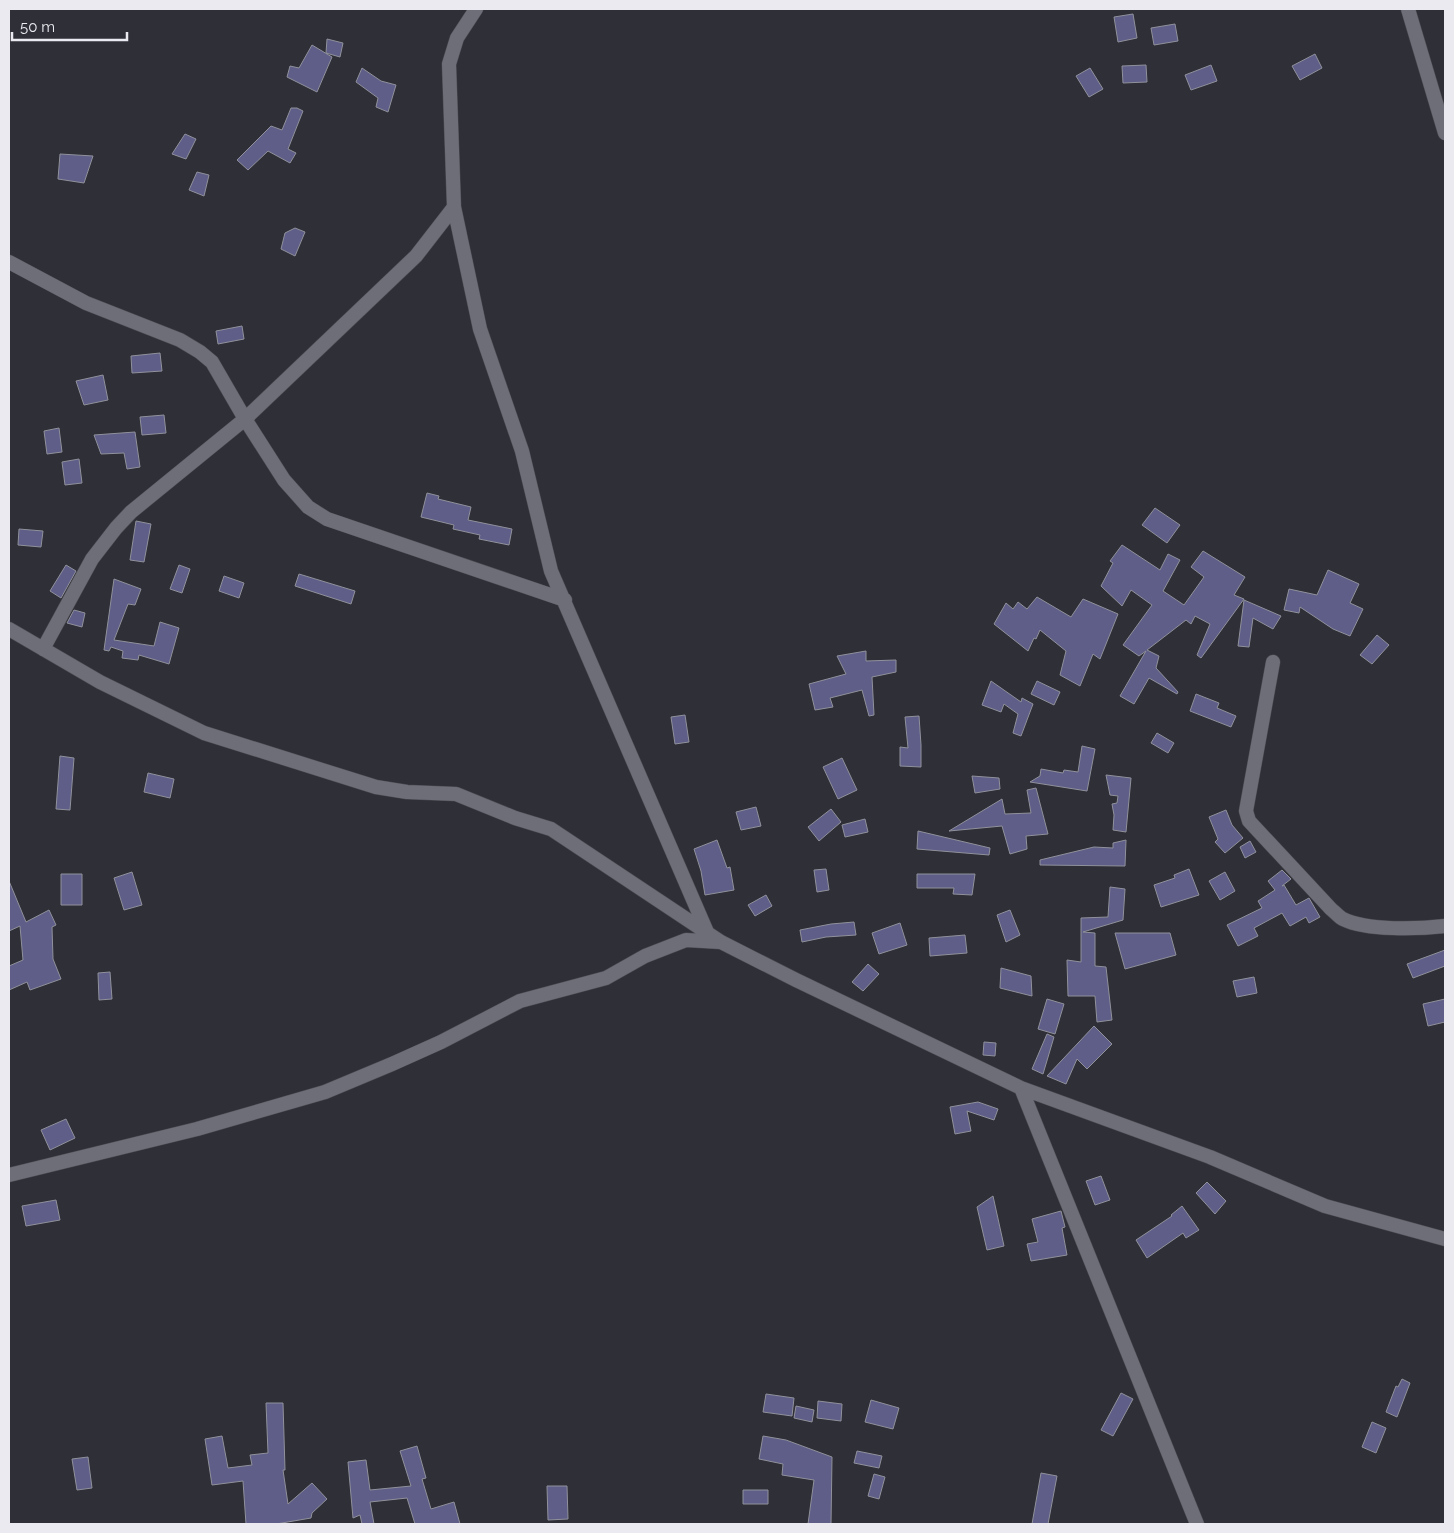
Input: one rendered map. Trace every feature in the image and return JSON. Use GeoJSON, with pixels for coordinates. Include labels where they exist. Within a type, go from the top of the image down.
{"type":"FeatureCollection","features":[{"type":"Feature","properties":{"kind":"street"},"geometry":{"type":"LineString","coordinates":[[476,9],[457,38],[449,64],[454,207],[480,329],[522,451],[551,571],[707,933]]}},
{"type":"Feature","properties":{"kind":"street"},"geometry":{"type":"LineString","coordinates":[[1408,9],[1445,133]]}},
{"type":"Feature","properties":{"kind":"street"},"geometry":{"type":"LineString","coordinates":[[43,649],[92,559],[116,528],[131,512],[245,419],[416,256],[454,207]]}},
{"type":"Feature","properties":{"kind":"street"},"geometry":{"type":"LineString","coordinates":[[9,262],[86,303],[180,340],[200,352],[212,362],[245,419],[284,480],[308,507],[327,520],[564,600]]}},
{"type":"Feature","properties":{"kind":"street"},"geometry":{"type":"LineString","coordinates":[[9,629],[100,682],[204,733],[376,787],[407,792],[456,794],[515,818],[551,829],[721,942],[1021,1088],[1210,1157],[1325,1206],[1445,1239]]}},
{"type":"Feature","properties":{"kind":"street"},"geometry":{"type":"LineString","coordinates":[[1273,662],[1246,811],[1249,821],[1331,909],[1343,919],[1362,925],[1394,928],[1411,929],[1445,926]]}},
{"type":"Feature","properties":{"kind":"street"},"geometry":{"type":"LineString","coordinates":[[9,1175],[197,1129],[325,1092],[441,1042],[520,1001],[606,978],[645,956],[686,940],[721,942]]}},
{"type":"Feature","properties":{"kind":"street"},"geometry":{"type":"LineString","coordinates":[[1021,1088],[1198,1524]]}},
{"type":"Feature","properties":{"kind":"building"},"geometry":{"type":"Polygon","coordinates":[[[1133,14],[1137,38],[1118,42],[1114,17],[1133,14]]]}},
{"type":"Feature","properties":{"kind":"building"},"geometry":{"type":"Polygon","coordinates":[[[1175,24],[1178,41],[1154,45],[1151,28],[1175,24]]]}},
{"type":"Feature","properties":{"kind":"building"},"geometry":{"type":"Polygon","coordinates":[[[327,39],[343,43],[340,57],[326,53],[327,39]]]}},
{"type":"Feature","properties":{"kind":"building"},"geometry":{"type":"Polygon","coordinates":[[[312,45],[332,57],[317,92],[287,77],[290,66],[299,68],[312,45]]]}},
{"type":"Feature","properties":{"kind":"building"},"geometry":{"type":"Polygon","coordinates":[[[1315,54],[1322,68],[1300,80],[1292,66],[1315,54]]]}},
{"type":"Feature","properties":{"kind":"building"},"geometry":{"type":"Polygon","coordinates":[[[1146,65],[1147,82],[1123,83],[1122,66],[1146,65]]]}},
{"type":"Feature","properties":{"kind":"building"},"geometry":{"type":"Polygon","coordinates":[[[1211,65],[1217,81],[1191,90],[1185,75],[1211,65]]]}},
{"type":"Feature","properties":{"kind":"building"},"geometry":{"type":"Polygon","coordinates":[[[362,68],[381,81],[396,85],[388,112],[376,107],[378,98],[356,82],[362,68]]]}},
{"type":"Feature","properties":{"kind":"building"},"geometry":{"type":"Polygon","coordinates":[[[1090,68],[1103,89],[1089,97],[1076,76],[1090,68]]]}},
{"type":"Feature","properties":{"kind":"building"},"geometry":{"type":"Polygon","coordinates":[[[291,108],[303,111],[288,149],[296,153],[290,163],[268,151],[248,170],[237,160],[271,126],[282,130],[291,108]]]}},
{"type":"Feature","properties":{"kind":"building"},"geometry":{"type":"Polygon","coordinates":[[[185,134],[196,139],[186,159],[172,154],[185,134]]]}},
{"type":"Feature","properties":{"kind":"building"},"geometry":{"type":"Polygon","coordinates":[[[60,154],[93,156],[84,183],[58,179],[60,154]]]}},
{"type":"Feature","properties":{"kind":"building"},"geometry":{"type":"Polygon","coordinates":[[[197,172],[209,175],[204,196],[189,190],[197,172]]]}},
{"type":"Feature","properties":{"kind":"building"},"geometry":{"type":"Polygon","coordinates":[[[295,228],[305,232],[295,256],[281,249],[285,233],[295,228]]]}},
{"type":"Feature","properties":{"kind":"building"},"geometry":{"type":"Polygon","coordinates":[[[242,326],[244,339],[218,344],[216,331],[242,326]]]}},
{"type":"Feature","properties":{"kind":"building"},"geometry":{"type":"Polygon","coordinates":[[[160,353],[162,371],[132,373],[131,356],[160,353]]]}},
{"type":"Feature","properties":{"kind":"building"},"geometry":{"type":"Polygon","coordinates":[[[103,375],[108,400],[84,405],[76,381],[103,375]]]}},
{"type":"Feature","properties":{"kind":"building"},"geometry":{"type":"Polygon","coordinates":[[[164,415],[166,433],[142,435],[140,417],[164,415]]]}},
{"type":"Feature","properties":{"kind":"building"},"geometry":{"type":"Polygon","coordinates":[[[59,428],[62,452],[47,454],[44,431],[59,428]]]}},
{"type":"Feature","properties":{"kind":"building"},"geometry":{"type":"Polygon","coordinates":[[[135,432],[140,467],[127,469],[124,453],[101,454],[94,435],[135,432]]]}},
{"type":"Feature","properties":{"kind":"building"},"geometry":{"type":"Polygon","coordinates":[[[79,459],[82,483],[65,485],[62,462],[79,459]]]}},
{"type":"Feature","properties":{"kind":"building"},"geometry":{"type":"Polygon","coordinates":[[[427,493],[439,496],[438,499],[471,507],[468,520],[512,529],[509,545],[479,539],[480,535],[453,529],[454,525],[421,517],[427,493]]]}},
{"type":"Feature","properties":{"kind":"building"},"geometry":{"type":"Polygon","coordinates":[[[1155,508],[1180,525],[1167,543],[1142,525],[1155,508]]]}},
{"type":"Feature","properties":{"kind":"building"},"geometry":{"type":"Polygon","coordinates":[[[136,521],[151,524],[144,562],[130,560],[136,521]]]}},
{"type":"Feature","properties":{"kind":"building"},"geometry":{"type":"Polygon","coordinates":[[[19,529],[43,531],[41,547],[18,545],[19,529]]]}},
{"type":"Feature","properties":{"kind":"building"},"geometry":{"type":"Polygon","coordinates":[[[1122,545],[1160,570],[1168,554],[1180,560],[1163,591],[1184,605],[1204,577],[1191,567],[1203,551],[1245,577],[1234,595],[1244,599],[1201,658],[1197,655],[1210,624],[1195,616],[1191,624],[1186,620],[1147,650],[1159,656],[1156,668],[1178,692],[1177,694],[1149,678],[1134,704],[1120,696],[1146,651],[1139,656],[1123,645],[1152,605],[1131,590],[1122,606],[1101,586],[1113,563],[1110,561],[1122,545]]]}},
{"type":"Feature","properties":{"kind":"building"},"geometry":{"type":"Polygon","coordinates":[[[66,565],[76,571],[61,598],[50,591],[66,565]]]}},
{"type":"Feature","properties":{"kind":"building"},"geometry":{"type":"Polygon","coordinates":[[[179,565],[190,569],[182,593],[170,589],[179,565]]]}},
{"type":"Feature","properties":{"kind":"building"},"geometry":{"type":"Polygon","coordinates":[[[1328,570],[1359,584],[1350,603],[1363,609],[1350,636],[1333,629],[1300,607],[1299,613],[1284,610],[1289,589],[1317,595],[1328,570]]]}},
{"type":"Feature","properties":{"kind":"building"},"geometry":{"type":"Polygon","coordinates":[[[299,574],[355,591],[351,604],[295,586],[299,574]]]}},
{"type":"Feature","properties":{"kind":"building"},"geometry":{"type":"Polygon","coordinates":[[[224,576],[244,583],[239,598],[219,591],[224,576]]]}},
{"type":"Feature","properties":{"kind":"building"},"geometry":{"type":"Polygon","coordinates":[[[114,579],[141,589],[135,605],[128,604],[114,640],[154,646],[160,622],[179,628],[169,664],[139,655],[138,660],[122,658],[123,651],[111,647],[109,651],[104,650],[114,579]]]}},
{"type":"Feature","properties":{"kind":"building"},"geometry":{"type":"Polygon","coordinates":[[[1037,597],[1071,617],[1083,599],[1118,614],[1100,659],[1093,654],[1080,686],[1060,675],[1066,651],[1040,630],[1028,651],[994,624],[1006,603],[1013,609],[1018,602],[1027,609],[1037,597]]]}},
{"type":"Feature","properties":{"kind":"building"},"geometry":{"type":"Polygon","coordinates":[[[1244,600],[1281,616],[1273,629],[1253,618],[1249,647],[1238,646],[1244,600]]]}},
{"type":"Feature","properties":{"kind":"building"},"geometry":{"type":"Polygon","coordinates":[[[74,610],[85,613],[82,627],[67,623],[74,610]]]}},
{"type":"Feature","properties":{"kind":"building"},"geometry":{"type":"Polygon","coordinates":[[[1377,635],[1389,645],[1372,664],[1360,655],[1377,635]]]}},
{"type":"Feature","properties":{"kind":"building"},"geometry":{"type":"Polygon","coordinates":[[[866,651],[866,661],[896,660],[896,672],[872,677],[874,715],[869,716],[862,690],[830,698],[833,707],[815,710],[809,684],[846,674],[837,656],[866,651]]]}},
{"type":"Feature","properties":{"kind":"building"},"geometry":{"type":"Polygon","coordinates":[[[991,681],[1021,702],[1022,698],[1033,704],[1021,736],[1013,733],[1018,714],[1004,704],[1001,712],[982,705],[991,681]]]}},
{"type":"Feature","properties":{"kind":"building"},"geometry":{"type":"Polygon","coordinates":[[[1037,681],[1060,692],[1054,705],[1031,694],[1037,681]]]}},
{"type":"Feature","properties":{"kind":"building"},"geometry":{"type":"Polygon","coordinates":[[[1196,694],[1219,703],[1217,708],[1236,716],[1231,727],[1190,711],[1196,694]]]}},
{"type":"Feature","properties":{"kind":"building"},"geometry":{"type":"Polygon","coordinates":[[[685,715],[689,742],[675,744],[671,717],[685,715]]]}},
{"type":"Feature","properties":{"kind":"building"},"geometry":{"type":"Polygon","coordinates":[[[919,716],[921,767],[900,766],[900,747],[908,748],[905,717],[919,716]]]}},
{"type":"Feature","properties":{"kind":"building"},"geometry":{"type":"Polygon","coordinates":[[[1157,733],[1174,743],[1168,753],[1151,743],[1157,733]]]}},
{"type":"Feature","properties":{"kind":"building"},"geometry":{"type":"Polygon","coordinates":[[[1082,746],[1095,749],[1087,791],[1030,782],[1040,776],[1041,769],[1063,773],[1064,770],[1078,772],[1082,746]]]}},
{"type":"Feature","properties":{"kind":"building"},"geometry":{"type":"Polygon","coordinates":[[[60,756],[74,758],[70,810],[56,809],[60,756]]]}},
{"type":"Feature","properties":{"kind":"building"},"geometry":{"type":"Polygon","coordinates":[[[842,758],[857,790],[838,799],[823,767],[842,758]]]}},
{"type":"Feature","properties":{"kind":"building"},"geometry":{"type":"Polygon","coordinates":[[[148,773],[174,779],[170,798],[144,792],[148,773]]]}},
{"type":"Feature","properties":{"kind":"building"},"geometry":{"type":"Polygon","coordinates":[[[1106,775],[1131,778],[1126,832],[1113,830],[1114,815],[1112,804],[1117,803],[1118,796],[1110,795],[1106,775]]]}},
{"type":"Feature","properties":{"kind":"building"},"geometry":{"type":"Polygon","coordinates":[[[972,776],[999,778],[1000,789],[975,793],[972,776]]]}},
{"type":"Feature","properties":{"kind":"building"},"geometry":{"type":"Polygon","coordinates":[[[1036,788],[1048,834],[1026,836],[1027,849],[1010,854],[1002,826],[949,831],[1002,799],[1005,814],[1031,813],[1027,790],[1036,788]]]}},
{"type":"Feature","properties":{"kind":"building"},"geometry":{"type":"Polygon","coordinates":[[[756,807],[761,826],[741,830],[736,812],[756,807]]]}},
{"type":"Feature","properties":{"kind":"building"},"geometry":{"type":"Polygon","coordinates":[[[831,809],[841,822],[819,841],[808,827],[831,809]]]}},
{"type":"Feature","properties":{"kind":"building"},"geometry":{"type":"Polygon","coordinates":[[[1226,810],[1232,825],[1243,838],[1225,853],[1215,842],[1218,839],[1209,817],[1226,810]]]}},
{"type":"Feature","properties":{"kind":"building"},"geometry":{"type":"Polygon","coordinates":[[[865,819],[868,832],[845,837],[842,825],[865,819]]]}},
{"type":"Feature","properties":{"kind":"building"},"geometry":{"type":"Polygon","coordinates":[[[918,831],[990,848],[989,855],[917,849],[918,831]]]}},
{"type":"Feature","properties":{"kind":"building"},"geometry":{"type":"Polygon","coordinates":[[[717,840],[727,868],[730,867],[734,890],[705,895],[701,871],[694,849],[717,840]]]}},
{"type":"Feature","properties":{"kind":"building"},"geometry":{"type":"Polygon","coordinates":[[[1126,840],[1125,866],[1040,865],[1040,860],[1094,847],[1113,848],[1113,843],[1126,840]]]}},
{"type":"Feature","properties":{"kind":"building"},"geometry":{"type":"Polygon","coordinates":[[[1250,841],[1256,852],[1245,858],[1240,847],[1250,841]]]}},
{"type":"Feature","properties":{"kind":"building"},"geometry":{"type":"Polygon","coordinates":[[[826,869],[829,890],[817,892],[814,870],[826,869]]]}},
{"type":"Feature","properties":{"kind":"building"},"geometry":{"type":"Polygon","coordinates":[[[1189,869],[1199,895],[1161,907],[1154,885],[1175,878],[1174,875],[1189,869]]]}},
{"type":"Feature","properties":{"kind":"building"},"geometry":{"type":"Polygon","coordinates":[[[1282,870],[1291,879],[1282,886],[1284,885],[1296,905],[1309,898],[1320,917],[1309,923],[1306,917],[1290,926],[1282,913],[1254,928],[1258,936],[1238,946],[1227,925],[1262,908],[1258,901],[1275,890],[1268,881],[1282,870]]]}},
{"type":"Feature","properties":{"kind":"building"},"geometry":{"type":"Polygon","coordinates":[[[132,872],[142,905],[124,910],[114,878],[132,872]]]}},
{"type":"Feature","properties":{"kind":"building"},"geometry":{"type":"Polygon","coordinates":[[[1225,872],[1235,891],[1220,900],[1209,881],[1225,872]]]}},
{"type":"Feature","properties":{"kind":"building"},"geometry":{"type":"Polygon","coordinates":[[[61,874],[82,874],[82,905],[61,905],[61,874]]]}},
{"type":"Feature","properties":{"kind":"building"},"geometry":{"type":"Polygon","coordinates":[[[917,874],[975,874],[972,895],[953,894],[954,888],[917,888],[917,874]]]}},
{"type":"Feature","properties":{"kind":"building"},"geometry":{"type":"Polygon","coordinates":[[[9,881],[26,922],[49,910],[56,925],[52,927],[53,959],[61,979],[30,990],[27,982],[9,990],[9,966],[23,960],[20,926],[9,931],[9,881]]]}},
{"type":"Feature","properties":{"kind":"building"},"geometry":{"type":"Polygon","coordinates":[[[1110,887],[1125,889],[1123,920],[1083,932],[1095,933],[1095,966],[1106,967],[1112,1020],[1097,1022],[1095,996],[1068,996],[1067,960],[1081,962],[1081,918],[1108,917],[1110,887]]]}},
{"type":"Feature","properties":{"kind":"building"},"geometry":{"type":"Polygon","coordinates":[[[766,895],[772,906],[755,916],[748,905],[766,895]]]}},
{"type":"Feature","properties":{"kind":"building"},"geometry":{"type":"Polygon","coordinates":[[[1010,910],[1020,935],[1006,942],[997,915],[1010,910]]]}},
{"type":"Feature","properties":{"kind":"building"},"geometry":{"type":"Polygon","coordinates":[[[854,922],[856,935],[826,937],[802,942],[800,930],[854,922]]]}},
{"type":"Feature","properties":{"kind":"building"},"geometry":{"type":"Polygon","coordinates":[[[900,923],[907,945],[879,954],[872,933],[900,923]]]}},
{"type":"Feature","properties":{"kind":"building"},"geometry":{"type":"Polygon","coordinates":[[[1115,933],[1170,933],[1176,955],[1125,969],[1115,933]]]}},
{"type":"Feature","properties":{"kind":"building"},"geometry":{"type":"Polygon","coordinates":[[[965,935],[967,953],[930,956],[929,938],[965,935]]]}},
{"type":"Feature","properties":{"kind":"building"},"geometry":{"type":"Polygon","coordinates":[[[1445,950],[1445,966],[1413,978],[1407,964],[1445,950]]]}},
{"type":"Feature","properties":{"kind":"building"},"geometry":{"type":"Polygon","coordinates":[[[868,964],[879,974],[863,991],[852,982],[868,964]]]}},
{"type":"Feature","properties":{"kind":"building"},"geometry":{"type":"Polygon","coordinates":[[[1001,968],[1031,976],[1032,996],[1000,988],[1001,968]]]}},
{"type":"Feature","properties":{"kind":"building"},"geometry":{"type":"Polygon","coordinates":[[[110,972],[112,999],[99,1000],[98,973],[110,972]]]}},
{"type":"Feature","properties":{"kind":"building"},"geometry":{"type":"Polygon","coordinates":[[[1254,977],[1257,993],[1237,997],[1233,981],[1254,977]]]}},
{"type":"Feature","properties":{"kind":"building"},"geometry":{"type":"Polygon","coordinates":[[[1047,999],[1064,1004],[1055,1034],[1038,1029],[1047,999]]]}},
{"type":"Feature","properties":{"kind":"building"},"geometry":{"type":"Polygon","coordinates":[[[1445,999],[1445,1022],[1428,1026],[1423,1004],[1445,999]]]}},
{"type":"Feature","properties":{"kind":"building"},"geometry":{"type":"Polygon","coordinates":[[[1094,1026],[1112,1044],[1087,1069],[1077,1059],[1066,1084],[1047,1076],[1094,1026]]]}},
{"type":"Feature","properties":{"kind":"building"},"geometry":{"type":"Polygon","coordinates":[[[1047,1034],[1054,1037],[1043,1074],[1032,1069],[1047,1034]]]}},
{"type":"Feature","properties":{"kind":"building"},"geometry":{"type":"Polygon","coordinates":[[[984,1042],[996,1043],[995,1056],[983,1055],[984,1042]]]}},
{"type":"Feature","properties":{"kind":"building"},"geometry":{"type":"Polygon","coordinates":[[[978,1102],[998,1109],[994,1120],[967,1111],[971,1131],[955,1134],[950,1107],[978,1102]]]}},
{"type":"Feature","properties":{"kind":"building"},"geometry":{"type":"Polygon","coordinates":[[[66,1119],[75,1138],[50,1150],[41,1130],[66,1119]]]}},
{"type":"Feature","properties":{"kind":"building"},"geometry":{"type":"Polygon","coordinates":[[[1101,1176],[1110,1200],[1095,1205],[1086,1181],[1101,1176]]]}},
{"type":"Feature","properties":{"kind":"building"},"geometry":{"type":"Polygon","coordinates":[[[1207,1182],[1226,1201],[1215,1214],[1196,1193],[1207,1182]]]}},
{"type":"Feature","properties":{"kind":"building"},"geometry":{"type":"Polygon","coordinates":[[[993,1196],[1004,1246],[987,1250],[977,1207],[993,1196]]]}},
{"type":"Feature","properties":{"kind":"building"},"geometry":{"type":"Polygon","coordinates":[[[56,1200],[60,1220],[26,1226],[22,1206],[56,1200]]]}},
{"type":"Feature","properties":{"kind":"building"},"geometry":{"type":"Polygon","coordinates":[[[1182,1206],[1199,1230],[1186,1238],[1183,1233],[1147,1258],[1136,1240],[1172,1216],[1182,1206]]]}},
{"type":"Feature","properties":{"kind":"building"},"geometry":{"type":"Polygon","coordinates":[[[1061,1211],[1065,1227],[1062,1228],[1067,1255],[1031,1261],[1027,1244],[1038,1242],[1032,1219],[1061,1211]]]}},
{"type":"Feature","properties":{"kind":"building"},"geometry":{"type":"Polygon","coordinates":[[[1402,1379],[1410,1383],[1397,1417],[1386,1412],[1396,1386],[1398,1387],[1402,1379]]]}},
{"type":"Feature","properties":{"kind":"building"},"geometry":{"type":"Polygon","coordinates":[[[1121,1393],[1133,1399],[1113,1436],[1101,1430],[1121,1393]]]}},
{"type":"Feature","properties":{"kind":"building"},"geometry":{"type":"Polygon","coordinates":[[[766,1394],[794,1398],[792,1416],[763,1412],[766,1394]]]}},
{"type":"Feature","properties":{"kind":"building"},"geometry":{"type":"Polygon","coordinates":[[[871,1400],[899,1408],[893,1429],[865,1422],[871,1400]]]}},
{"type":"Feature","properties":{"kind":"building"},"geometry":{"type":"Polygon","coordinates":[[[818,1401],[842,1404],[841,1421],[817,1418],[818,1401]]]}},
{"type":"Feature","properties":{"kind":"building"},"geometry":{"type":"Polygon","coordinates":[[[266,1403],[283,1403],[285,1470],[283,1470],[288,1504],[312,1483],[327,1499],[312,1513],[311,1518],[276,1524],[246,1524],[243,1481],[212,1485],[205,1439],[222,1436],[228,1468],[252,1465],[250,1455],[268,1453],[266,1403]]]}},
{"type":"Feature","properties":{"kind":"building"},"geometry":{"type":"Polygon","coordinates":[[[796,1406],[814,1410],[812,1422],[794,1418],[796,1406]]]}},
{"type":"Feature","properties":{"kind":"building"},"geometry":{"type":"Polygon","coordinates":[[[1372,1422],[1386,1428],[1376,1453],[1362,1447],[1372,1422]]]}},
{"type":"Feature","properties":{"kind":"building"},"geometry":{"type":"Polygon","coordinates":[[[763,1436],[786,1440],[832,1457],[831,1524],[808,1524],[814,1480],[782,1475],[783,1464],[759,1459],[763,1436]]]}},
{"type":"Feature","properties":{"kind":"building"},"geometry":{"type":"Polygon","coordinates":[[[417,1446],[426,1478],[422,1479],[431,1509],[454,1502],[460,1524],[415,1524],[407,1498],[370,1502],[374,1524],[362,1524],[360,1515],[353,1518],[348,1462],[366,1460],[370,1490],[411,1486],[400,1451],[417,1446]]]}},
{"type":"Feature","properties":{"kind":"building"},"geometry":{"type":"Polygon","coordinates":[[[857,1451],[882,1456],[879,1468],[854,1463],[857,1451]]]}},
{"type":"Feature","properties":{"kind":"building"},"geometry":{"type":"Polygon","coordinates":[[[88,1457],[92,1488],[77,1490],[72,1459],[88,1457]]]}},
{"type":"Feature","properties":{"kind":"building"},"geometry":{"type":"Polygon","coordinates":[[[1041,1473],[1057,1476],[1048,1524],[1032,1524],[1041,1473]]]}},
{"type":"Feature","properties":{"kind":"building"},"geometry":{"type":"Polygon","coordinates":[[[874,1474],[885,1477],[879,1499],[868,1496],[874,1474]]]}},
{"type":"Feature","properties":{"kind":"building"},"geometry":{"type":"Polygon","coordinates":[[[547,1486],[567,1486],[568,1519],[548,1520],[547,1486]]]}},
{"type":"Feature","properties":{"kind":"building"},"geometry":{"type":"Polygon","coordinates":[[[743,1490],[768,1490],[768,1504],[743,1504],[743,1490]]]}}]}
